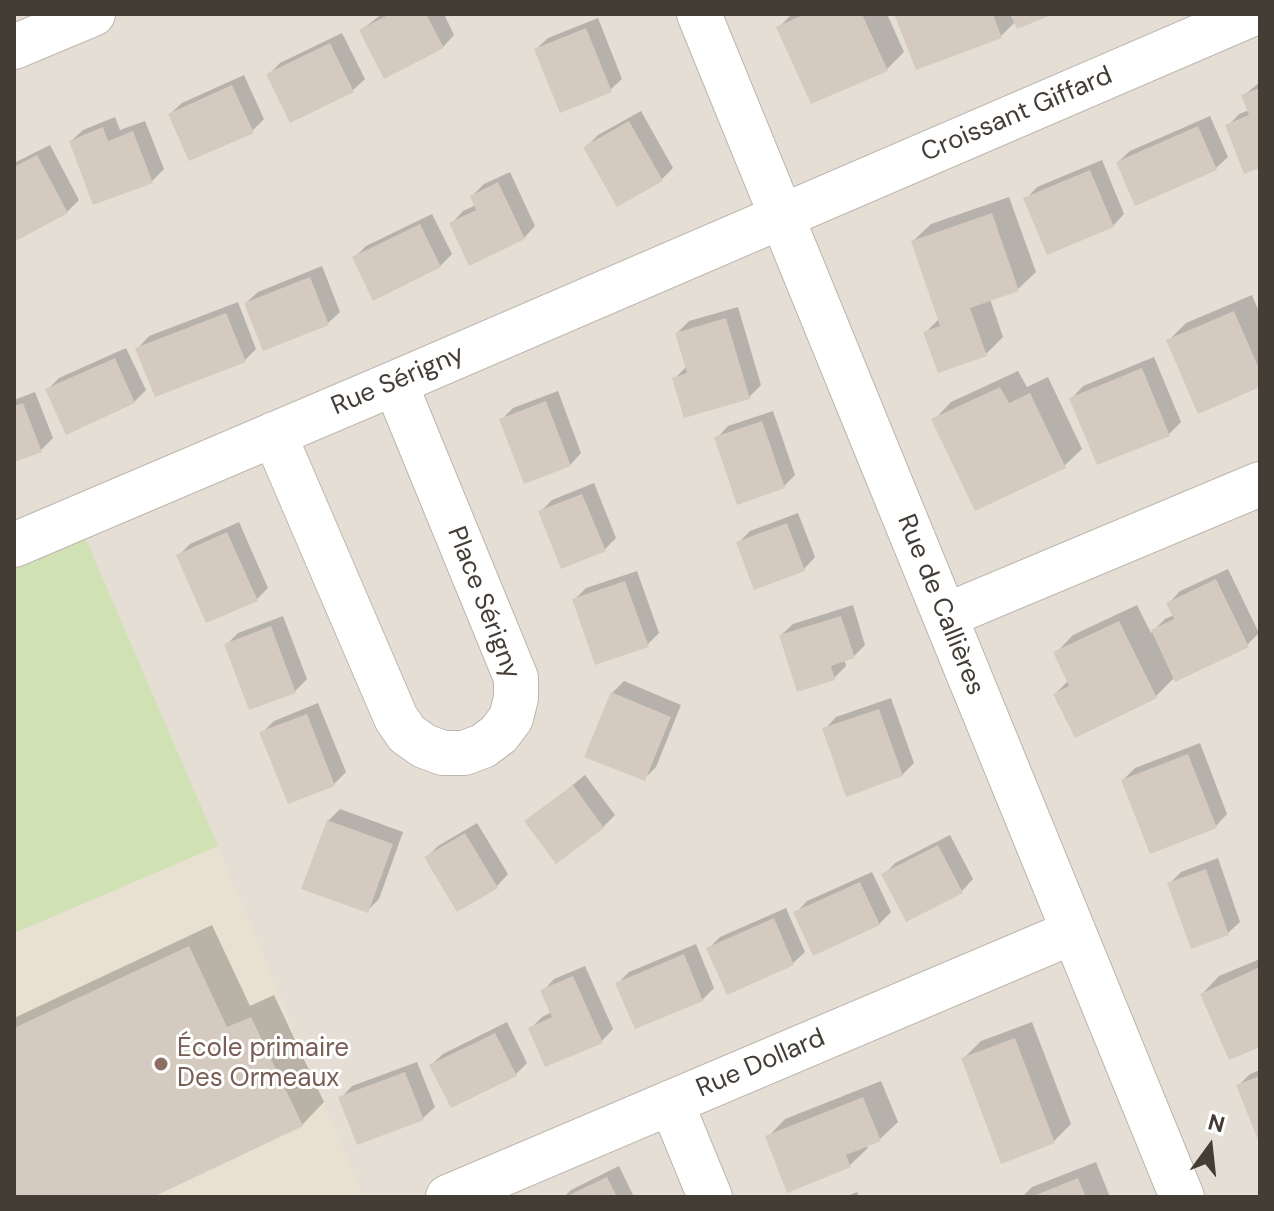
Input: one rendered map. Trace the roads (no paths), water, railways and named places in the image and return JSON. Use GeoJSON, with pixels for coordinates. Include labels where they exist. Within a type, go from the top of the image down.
{"type":"FeatureCollection","features":[{"type":"Feature","properties":{"kind":"street"},"geometry":{"type":"LineString","coordinates":[[14,47],[93,14]]}},
{"type":"Feature","properties":{"kind":"street","name":"Rue de Callières"},"geometry":{"type":"LineString","coordinates":[[699,14],[1182,1197]]}},
{"type":"Feature","properties":{"kind":"street","name":"Croissant Giffard"},"geometry":{"type":"LineString","coordinates":[[782,217],[1252,14]]}},
{"type":"Feature","properties":{"kind":"street","name":"Rue Sérigny"},"geometry":{"type":"LineString","coordinates":[[14,545],[782,217]]}},
{"type":"Feature","properties":{"kind":"street","name":"Place Sérigny"},"geometry":{"type":"LineString","coordinates":[[274,434],[396,718],[407,734],[424,746],[443,753],[464,753],[483,746],[499,734],[511,718],[516,698],[516,678],[395,383]]}},
{"type":"Feature","properties":{"kind":"street"},"geometry":{"type":"LineString","coordinates":[[945,616],[1260,484]]}},
{"type":"Feature","properties":{"kind":"street","name":"Rue Dollard"},"geometry":{"type":"LineString","coordinates":[[448,1197],[1073,932]]}},
{"type":"Feature","properties":{"kind":"street"},"geometry":{"type":"LineString","coordinates":[[671,1102],[710,1197]]}},
{"type":"Feature","properties":{"kind":"place","name":"École primaire Des Ormeaux"},"geometry":{"type":"Point","coordinates":[161,1064]}}]}
